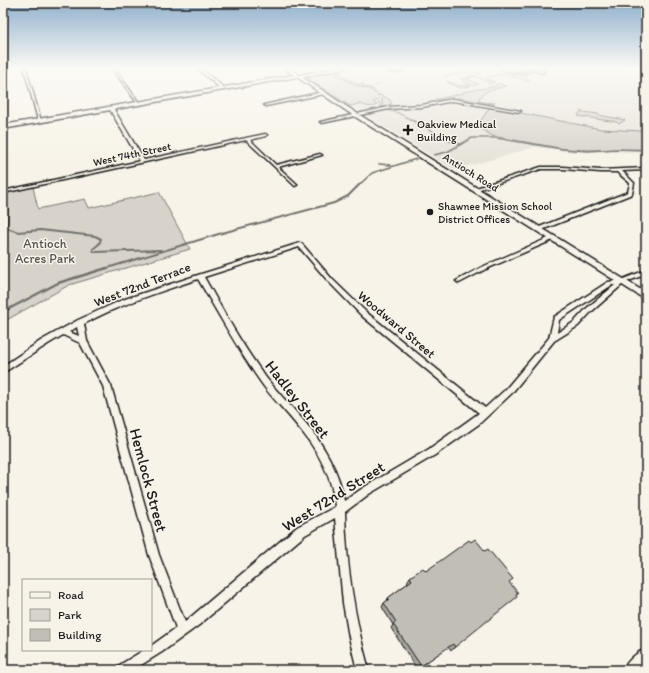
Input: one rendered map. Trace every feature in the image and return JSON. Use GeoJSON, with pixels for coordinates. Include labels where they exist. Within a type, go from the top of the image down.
{"type":"FeatureCollection","features":[{"type":"Feature","properties":{"kind":"main road"},"geometry":{"type":"LineString","coordinates":[[3,127],[159,99]]}},
{"type":"Feature","properties":{"kind":"main road","name":"Antioch Road"},"geometry":{"type":"LineString","coordinates":[[333,99],[646,297]]}},
{"type":"Feature","properties":{"kind":"main road"},"geometry":{"type":"LineString","coordinates":[[632,670],[646,657]]}},
{"type":"Feature","properties":{"kind":"street"},"geometry":{"type":"LineString","coordinates":[[34,99],[40,120]]}},
{"type":"Feature","properties":{"kind":"street"},"geometry":{"type":"LineString","coordinates":[[136,99],[139,103]]}},
{"type":"Feature","properties":{"kind":"street"},"geometry":{"type":"LineString","coordinates":[[266,105],[293,99]]}},
{"type":"Feature","properties":{"kind":"street"},"geometry":{"type":"LineString","coordinates":[[322,122],[389,108],[422,106],[453,100],[519,111]]}},
{"type":"Feature","properties":{"kind":"street"},"geometry":{"type":"LineString","coordinates":[[111,108],[142,161]]}},
{"type":"Feature","properties":{"kind":"street","name":"West 74th Street"},"geometry":{"type":"LineString","coordinates":[[3,192],[265,135]]}},
{"type":"Feature","properties":{"kind":"street"},"geometry":{"type":"LineString","coordinates":[[247,139],[296,185]]}},
{"type":"Feature","properties":{"kind":"street"},"geometry":{"type":"LineString","coordinates":[[276,166],[320,155]]}},
{"type":"Feature","properties":{"kind":"street"},"geometry":{"type":"LineString","coordinates":[[475,189],[533,170],[554,167],[593,171],[646,169]]}},
{"type":"Feature","properties":{"kind":"street"},"geometry":{"type":"LineString","coordinates":[[539,229],[630,193],[633,186],[632,183],[618,170]]}},
{"type":"Feature","properties":{"kind":"street"},"geometry":{"type":"LineString","coordinates":[[460,281],[484,268],[553,238]]}},
{"type":"Feature","properties":{"kind":"street","name":"West 72nd Terrace"},"geometry":{"type":"LineString","coordinates":[[3,370],[80,322],[124,302],[200,276],[300,245]]}},
{"type":"Feature","properties":{"kind":"street","name":"Woodward Street"},"geometry":{"type":"LineString","coordinates":[[300,245],[330,280],[364,314],[485,413]]}},
{"type":"Feature","properties":{"kind":"street","name":"West 72nd Street"},"geometry":{"type":"LineString","coordinates":[[122,670],[158,648],[224,598],[300,531],[341,509],[366,490],[432,452],[485,413],[508,392],[552,340],[576,324],[589,310],[622,282],[646,272]]}},
{"type":"Feature","properties":{"kind":"street","name":"Hadley Street"},"geometry":{"type":"LineString","coordinates":[[200,276],[246,356],[266,383],[310,435],[323,457],[336,487],[341,509],[341,535],[348,595],[358,655],[363,670]]}},
{"type":"Feature","properties":{"kind":"street","name":"West 72nd Street"},"geometry":{"type":"LineString","coordinates":[[552,340],[556,320],[610,283],[622,282]]}},
{"type":"Feature","properties":{"kind":"street","name":"Hemlock Street"},"geometry":{"type":"LineString","coordinates":[[80,322],[83,340],[107,386],[154,555],[182,630]]}},
{"type":"Feature","properties":{"kind":"street"},"geometry":{"type":"LineString","coordinates":[[63,332],[83,340]]}},
{"type":"Feature","properties":{"kind":"shaded area"},"geometry":{"type":"Polygon","coordinates":[[[346,99],[646,99],[646,125],[642,124],[642,131],[646,137],[646,152],[573,152],[535,147],[455,170],[349,105],[346,99]]]}},
{"type":"Feature","properties":{"kind":"green space"},"geometry":{"type":"Polygon","coordinates":[[[340,99],[389,99],[392,104],[381,107],[377,100],[373,102],[377,105],[368,106],[360,104],[350,106],[340,99]]]}},
{"type":"Feature","properties":{"kind":"green space"},"geometry":{"type":"Polygon","coordinates":[[[467,99],[479,99],[482,102],[495,103],[493,104],[467,99]]]}},
{"type":"Feature","properties":{"kind":"green space"},"geometry":{"type":"Polygon","coordinates":[[[490,107],[601,129],[642,131],[646,137],[646,149],[565,149],[492,136],[477,126],[490,107]]]}},
{"type":"Feature","properties":{"kind":"green space"},"geometry":{"type":"Polygon","coordinates":[[[581,111],[625,120],[619,124],[617,122],[578,116],[581,111]]]}},
{"type":"Feature","properties":{"kind":"green space","name":"Antioch Acres Park"},"geometry":{"type":"Polygon","coordinates":[[[33,187],[38,209],[85,199],[89,208],[159,192],[190,249],[69,285],[3,322],[3,193],[33,187]]]}},
{"type":"Feature","properties":{"kind":"building"},"geometry":{"type":"Polygon","coordinates":[[[475,539],[485,551],[488,549],[513,579],[509,582],[518,593],[516,594],[517,597],[455,647],[453,644],[421,666],[393,624],[396,622],[384,603],[389,599],[388,598],[412,580],[410,577],[423,568],[426,571],[469,540],[471,542],[475,539]]]}},
{"type":"Feature","properties":{"kind":"waterway"},"geometry":{"type":"LineString","coordinates":[[382,99],[382,105]]}},
{"type":"Feature","properties":{"kind":"waterway"},"geometry":{"type":"LineString","coordinates":[[386,110],[395,112]]}},
{"type":"Feature","properties":{"kind":"waterway"},"geometry":{"type":"LineString","coordinates":[[394,111],[410,119]]}},
{"type":"Feature","properties":{"kind":"waterway"},"geometry":{"type":"LineString","coordinates":[[410,119],[452,142],[460,144]]}},
{"type":"Feature","properties":{"kind":"waterway"},"geometry":{"type":"LineString","coordinates":[[434,155],[447,152],[472,138],[496,138],[562,149],[588,151],[615,149],[646,150]]}},
{"type":"Feature","properties":{"kind":"waterway"},"geometry":{"type":"LineString","coordinates":[[358,186],[372,173],[416,159]]}},
{"type":"Feature","properties":{"kind":"waterway"},"geometry":{"type":"LineString","coordinates":[[379,164],[391,165]]}},
{"type":"Feature","properties":{"kind":"waterway"},"geometry":{"type":"LineString","coordinates":[[104,269],[222,233],[334,203],[348,196],[358,186]]}},
{"type":"Feature","properties":{"kind":"waterway"},"geometry":{"type":"LineString","coordinates":[[8,208],[7,228],[18,232],[40,230],[95,236],[101,239],[99,244],[93,249],[94,252],[161,250]]}},
{"type":"Feature","properties":{"kind":"waterway"},"geometry":{"type":"LineString","coordinates":[[3,312],[58,283],[107,268]]}},
{"type":"Feature","properties":{"kind":"place","name":"Oakview Medical Building"},"geometry":{"type":"Point","coordinates":[408,130]}},
{"type":"Feature","properties":{"kind":"place","name":"Shawnee Mission School District Offices"},"geometry":{"type":"Point","coordinates":[430,212]}}]}
